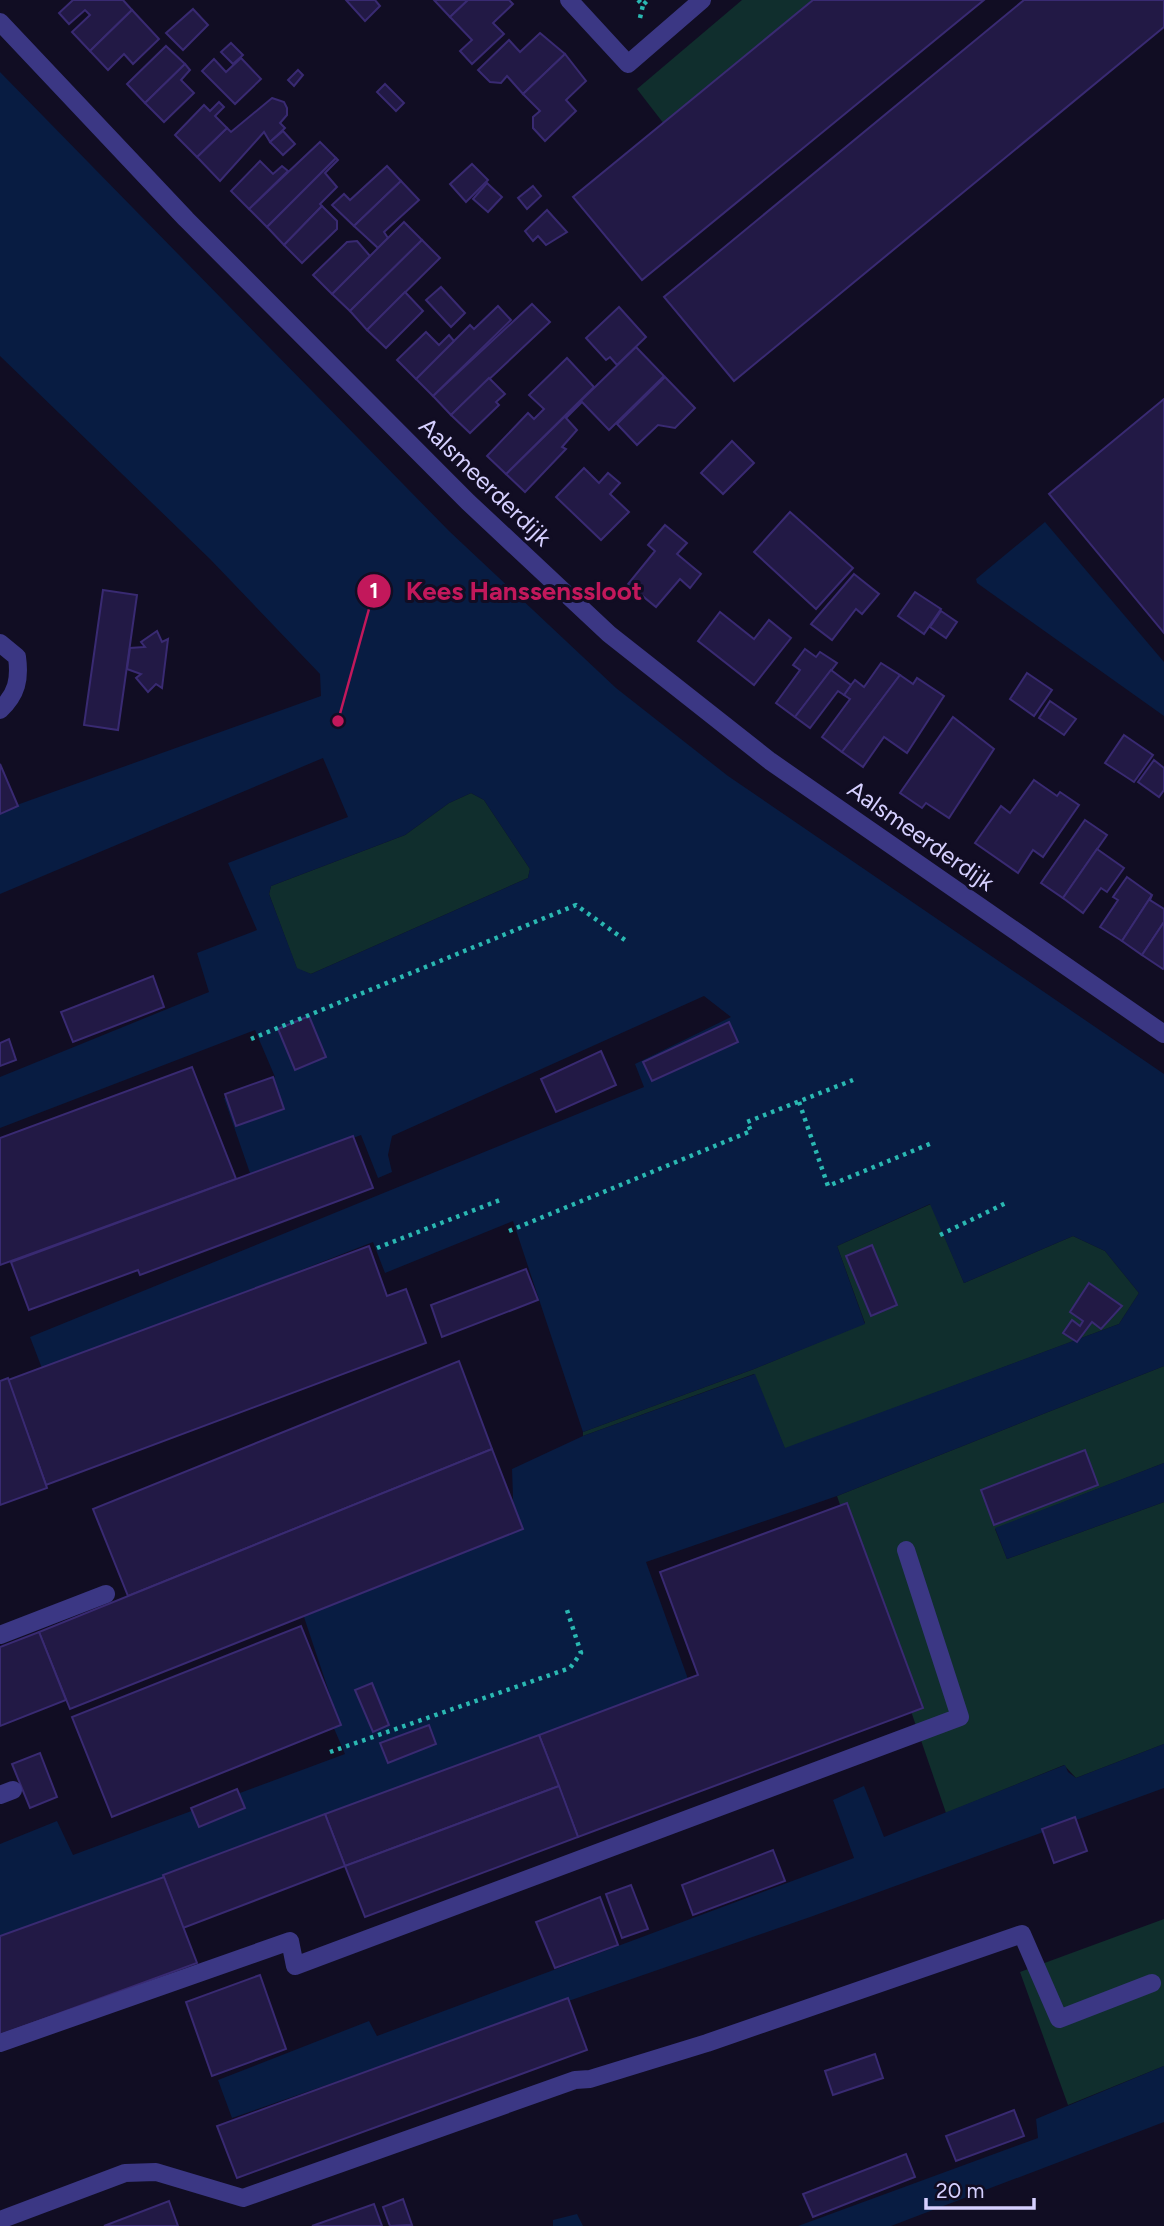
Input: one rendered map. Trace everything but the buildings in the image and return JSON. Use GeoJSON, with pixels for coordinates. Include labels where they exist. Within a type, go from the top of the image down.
{"type":"FeatureCollection","features":[{"type":"Feature","properties":{"kind":"street"},"geometry":{"type":"LineString","coordinates":[[569,0],[628,64],[702,0]]}},
{"type":"Feature","properties":{"kind":"street","name":"Aalsmeerderdijk"},"geometry":{"type":"LineString","coordinates":[[0,22],[186,219],[468,502],[608,634],[769,761],[1164,1034]]}},
{"type":"Feature","properties":{"kind":"street"},"geometry":{"type":"LineString","coordinates":[[0,643],[17,657],[19,673],[11,699],[0,710]]}},
{"type":"Feature","properties":{"kind":"street"},"geometry":{"type":"LineString","coordinates":[[0,2043],[290,1941],[295,1966],[960,1717],[906,1550]]}},
{"type":"Feature","properties":{"kind":"street"},"geometry":{"type":"LineString","coordinates":[[0,1635],[106,1594]]}},
{"type":"Feature","properties":{"kind":"street"},"geometry":{"type":"LineString","coordinates":[[0,2220],[125,2174],[156,2172],[243,2199],[575,2080],[590,2079],[707,2043],[1022,1934],[1059,2019],[1152,1983]]}},
{"type":"Feature","properties":{"kind":"path"},"geometry":{"type":"LineString","coordinates":[[638,0],[643,5],[649,0]]}},
{"type":"Feature","properties":{"kind":"path"},"geometry":{"type":"LineString","coordinates":[[251,1039],[576,905],[625,940]]}},
{"type":"Feature","properties":{"kind":"path"},"geometry":{"type":"LineString","coordinates":[[509,1231],[751,1131],[747,1122],[853,1080]]}},
{"type":"Feature","properties":{"kind":"path"},"geometry":{"type":"LineString","coordinates":[[799,1101],[828,1186],[932,1143]]}},
{"type":"Feature","properties":{"kind":"path"},"geometry":{"type":"LineString","coordinates":[[377,1248],[500,1200]]}},
{"type":"Feature","properties":{"kind":"path"},"geometry":{"type":"LineString","coordinates":[[940,1235],[1006,1203]]}},
{"type":"Feature","properties":{"kind":"path"},"geometry":{"type":"LineString","coordinates":[[330,1752],[570,1668],[581,1653],[566,1607]]}},
{"type":"Feature","properties":{"kind":"green space"},"geometry":{"type":"Polygon","coordinates":[[[742,0],[812,0],[664,124],[637,89],[742,0]]]}},
{"type":"Feature","properties":{"kind":"green space"},"geometry":{"type":"Polygon","coordinates":[[[471,793],[484,800],[530,869],[528,878],[311,974],[297,969],[269,894],[271,886],[405,835],[449,803],[471,793]]]}},
{"type":"Feature","properties":{"kind":"green space"},"geometry":{"type":"Polygon","coordinates":[[[931,1204],[964,1283],[1073,1236],[1105,1251],[1139,1293],[1119,1324],[785,1449],[754,1374],[583,1436],[583,1432],[754,1369],[865,1323],[837,1246],[931,1204]]]}},
{"type":"Feature","properties":{"kind":"green space"},"geometry":{"type":"Polygon","coordinates":[[[1164,1366],[1164,1463],[995,1529],[1007,1559],[1164,1502],[1164,1744],[1076,1778],[1064,1765],[946,1813],[837,1496],[1164,1366]]]}},
{"type":"Feature","properties":{"kind":"green space"},"geometry":{"type":"Polygon","coordinates":[[[1164,1919],[1164,2066],[1068,2105],[1020,1972],[1164,1919]]]}},
{"type":"Feature","properties":{"kind":"water"},"geometry":{"type":"Polygon","coordinates":[[[0,72],[449,531],[616,688],[728,776],[1164,1074],[1164,1366],[837,1496],[646,1562],[688,1679],[0,1939],[0,1844],[57,1821],[73,1855],[345,1754],[330,1719],[337,1716],[301,1608],[514,1526],[512,1469],[583,1436],[755,1374],[785,1448],[1119,1324],[1139,1293],[1105,1251],[1073,1236],[964,1283],[930,1204],[837,1246],[865,1324],[754,1369],[583,1432],[513,1221],[385,1273],[373,1242],[43,1371],[30,1337],[644,1087],[635,1064],[731,1017],[704,996],[392,1136],[388,1155],[392,1172],[378,1178],[361,1135],[251,1176],[224,1098],[275,1077],[255,1030],[0,1128],[0,1077],[209,992],[197,953],[257,930],[228,863],[348,817],[323,758],[0,894],[0,811],[321,696],[320,674],[210,559],[0,356],[0,72]],[[471,793],[449,803],[405,835],[271,886],[269,894],[297,968],[311,974],[528,878],[530,869],[484,800],[471,793]]]}},
{"type":"Feature","properties":{"kind":"water"},"geometry":{"type":"Polygon","coordinates":[[[1045,522],[1164,662],[1164,716],[977,583],[976,579],[1045,522]]]}},
{"type":"Feature","properties":{"kind":"water"},"geometry":{"type":"Polygon","coordinates":[[[1164,1463],[1164,1502],[1007,1559],[995,1528],[1164,1463]]]}},
{"type":"Feature","properties":{"kind":"water"},"geometry":{"type":"Polygon","coordinates":[[[1164,1744],[1164,1788],[813,1916],[232,2118],[218,2080],[369,2021],[377,2036],[854,1858],[833,1800],[864,1786],[884,1837],[1065,1765],[1068,1772],[1076,1778],[1164,1744]]]}},
{"type":"Feature","properties":{"kind":"water"},"geometry":{"type":"Polygon","coordinates":[[[1164,2066],[1164,2122],[891,2226],[798,2226],[1038,2138],[1036,2119],[1164,2066]]]}},
{"type":"Feature","properties":{"kind":"water"},"geometry":{"type":"Polygon","coordinates":[[[577,2214],[583,2226],[553,2226],[553,2220],[577,2214]]]}},
{"type":"Feature","properties":{"kind":"place","name":"Kees Hanssenssloot"},"geometry":{"type":"Point","coordinates":[338,721]}}]}
